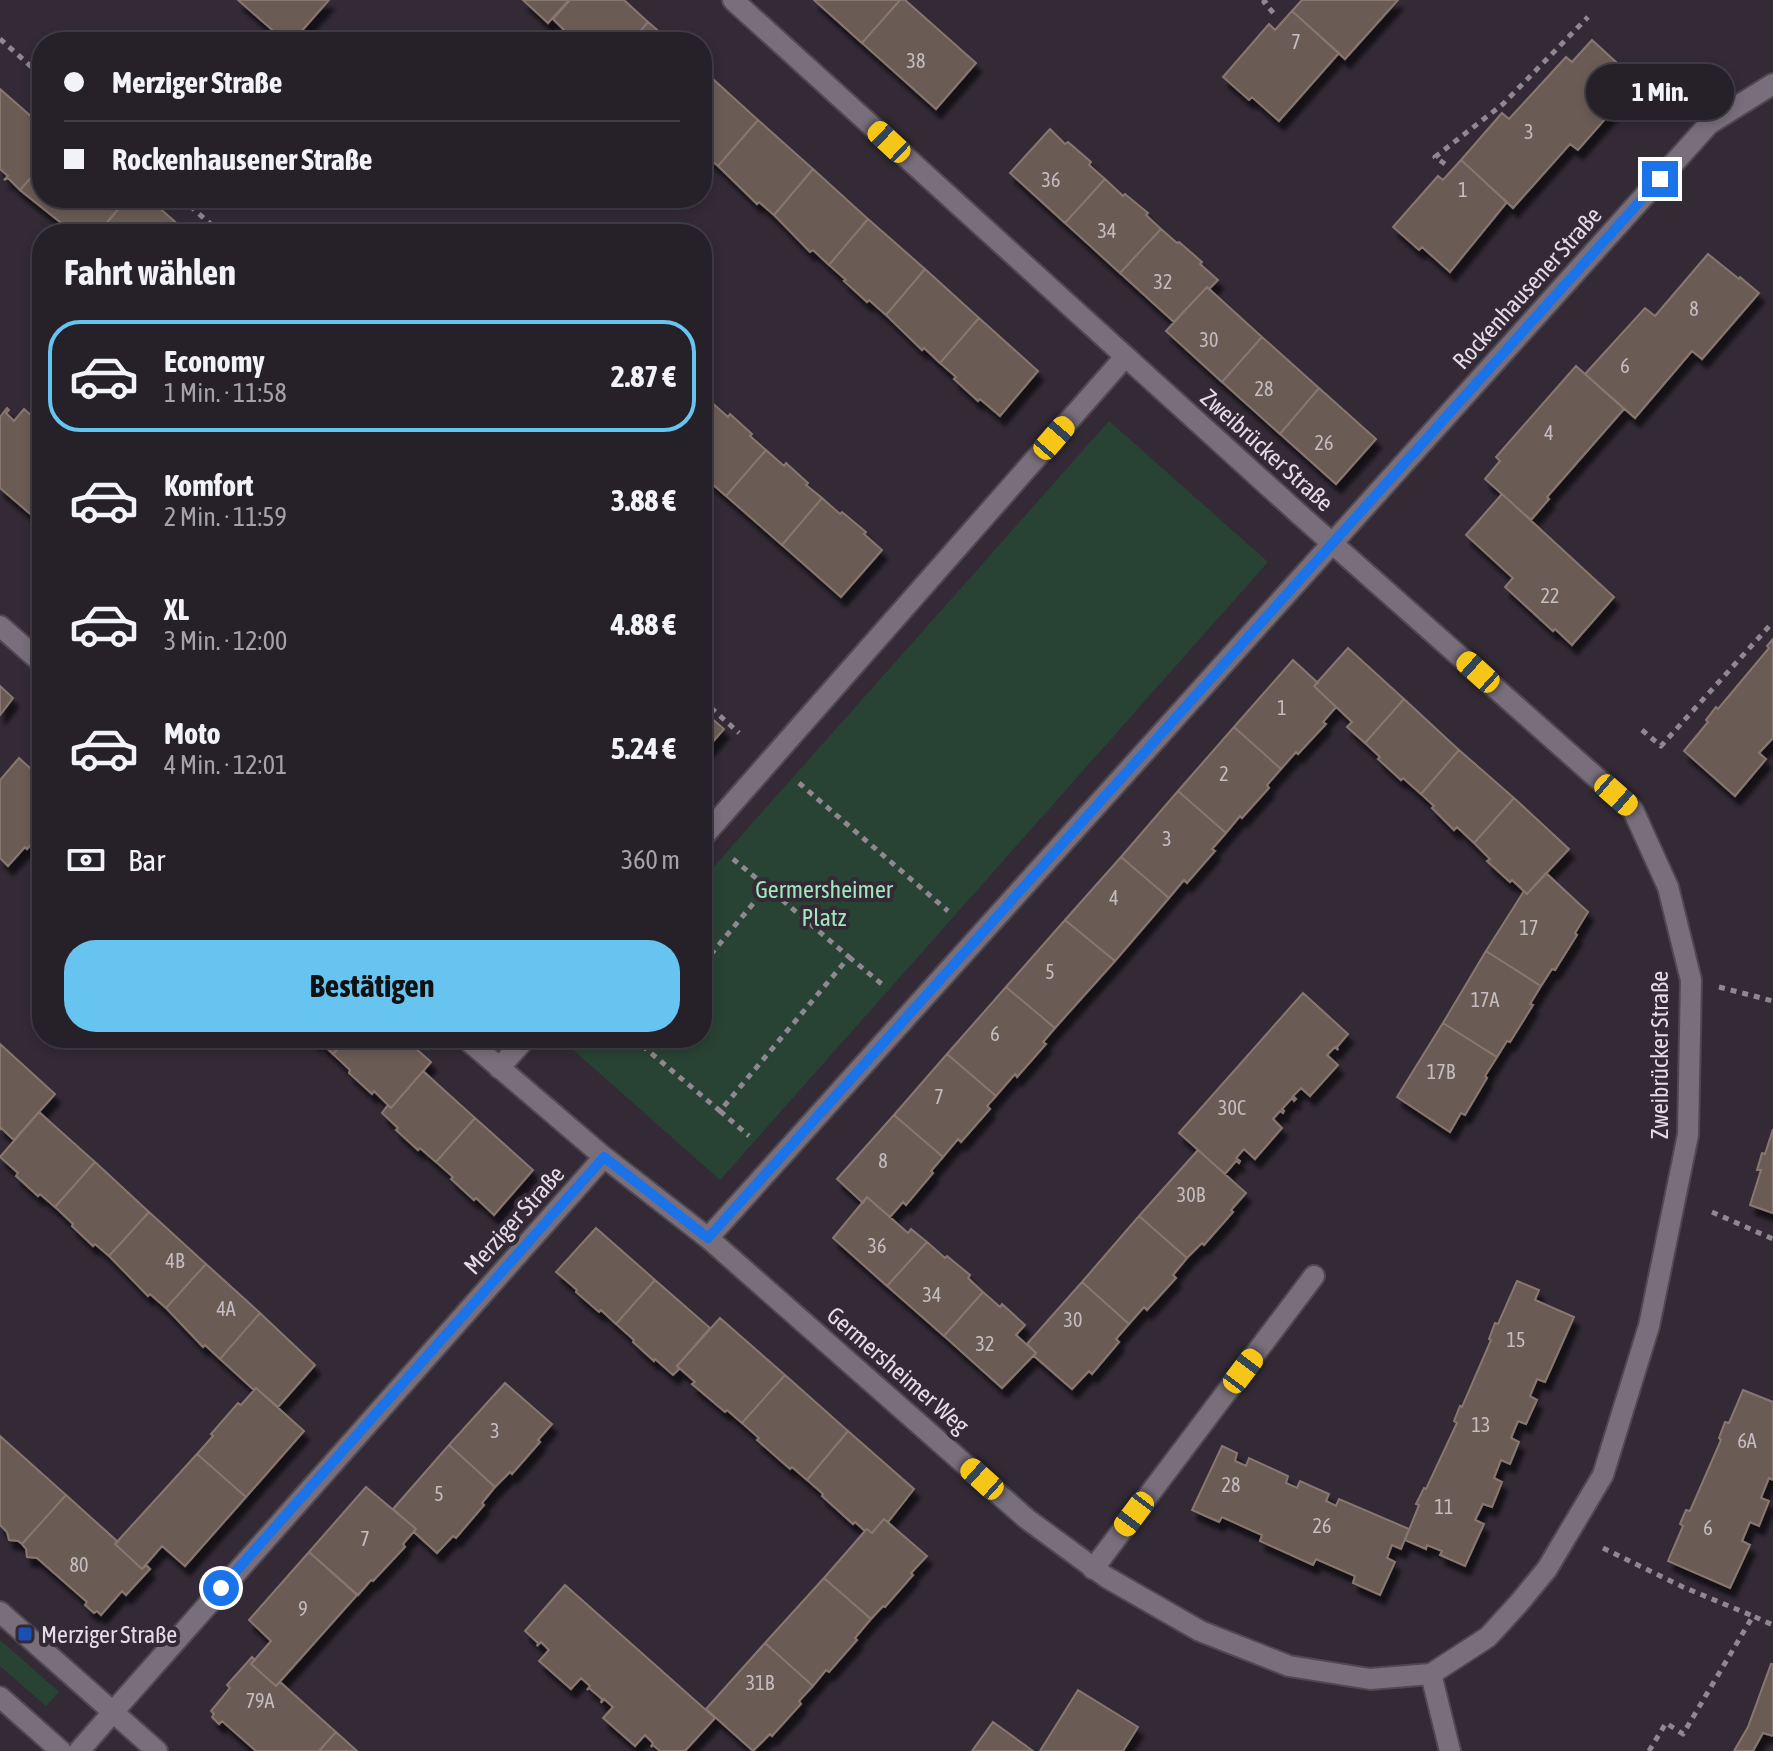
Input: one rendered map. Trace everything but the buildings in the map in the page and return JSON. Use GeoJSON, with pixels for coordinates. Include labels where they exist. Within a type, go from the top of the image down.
{"type":"FeatureCollection","features":[{"type":"Feature","properties":{"kind":"street","name":"Zweibrücker Straße"},"geometry":{"type":"LineString","coordinates":[[733,0],[1125,357],[1633,810],[1668,887],[1691,980],[1688,1135],[1649,1326],[1603,1475],[1547,1569],[1488,1637],[1431,1674]]}},
{"type":"Feature","properties":{"kind":"street","name":"Rockenhausener Straße"},"geometry":{"type":"LineString","coordinates":[[1333,544],[1709,124],[1773,84]]}},
{"type":"Feature","properties":{"kind":"street"},"geometry":{"type":"LineString","coordinates":[[712,827],[1125,357]]}},
{"type":"Feature","properties":{"kind":"street"},"geometry":{"type":"LineString","coordinates":[[708,1238],[1333,544]]}},
{"type":"Feature","properties":{"kind":"street"},"geometry":{"type":"LineString","coordinates":[[0,626],[32,654]]}},
{"type":"Feature","properties":{"kind":"street","name":"Germersheimer Weg"},"geometry":{"type":"LineString","coordinates":[[476,1048],[604,1157],[708,1238],[1027,1519],[1093,1569],[1200,1631],[1289,1666],[1370,1679],[1431,1674]]}},
{"type":"Feature","properties":{"kind":"street"},"geometry":{"type":"LineString","coordinates":[[499,1068],[517,1048]]}},
{"type":"Feature","properties":{"kind":"street","name":"Merziger Straße"},"geometry":{"type":"LineString","coordinates":[[79,1751],[604,1157]]}},
{"type":"Feature","properties":{"kind":"street"},"geometry":{"type":"LineString","coordinates":[[1093,1569],[1314,1276]]}},
{"type":"Feature","properties":{"kind":"street"},"geometry":{"type":"LineString","coordinates":[[0,1612],[157,1751]]}},
{"type":"Feature","properties":{"kind":"street"},"geometry":{"type":"LineString","coordinates":[[1431,1674],[1450,1751]]}},
{"type":"Feature","properties":{"kind":"street"},"geometry":{"type":"LineString","coordinates":[[0,1697],[61,1751]]}},
{"type":"Feature","properties":{"kind":"path"},"geometry":{"type":"LineString","coordinates":[[1267,0],[1264,2],[1275,15]]}},
{"type":"Feature","properties":{"kind":"path"},"geometry":{"type":"LineString","coordinates":[[1445,164],[1435,157],[1503,104],[1588,17]]}},
{"type":"Feature","properties":{"kind":"path"},"geometry":{"type":"LineString","coordinates":[[0,39],[32,67]]}},
{"type":"Feature","properties":{"kind":"path"},"geometry":{"type":"LineString","coordinates":[[192,208],[211,224]]}},
{"type":"Feature","properties":{"kind":"path"},"geometry":{"type":"LineString","coordinates":[[1642,730],[1661,746],[1773,622]]}},
{"type":"Feature","properties":{"kind":"path"},"geometry":{"type":"LineString","coordinates":[[712,709],[739,733]]}},
{"type":"Feature","properties":{"kind":"path"},"geometry":{"type":"LineString","coordinates":[[799,783],[948,911]]}},
{"type":"Feature","properties":{"kind":"path"},"geometry":{"type":"LineString","coordinates":[[733,859],[883,985]]}},
{"type":"Feature","properties":{"kind":"path"},"geometry":{"type":"LineString","coordinates":[[712,953],[767,887]]}},
{"type":"Feature","properties":{"kind":"path"},"geometry":{"type":"LineString","coordinates":[[720,1111],[849,957]]}},
{"type":"Feature","properties":{"kind":"path"},"geometry":{"type":"LineString","coordinates":[[1691,980],[1773,1001]]}},
{"type":"Feature","properties":{"kind":"path"},"geometry":{"type":"LineString","coordinates":[[647,1048],[749,1136]]}},
{"type":"Feature","properties":{"kind":"path"},"geometry":{"type":"LineString","coordinates":[[1712,1212],[1773,1239]]}},
{"type":"Feature","properties":{"kind":"path"},"geometry":{"type":"LineString","coordinates":[[1603,1548],[1683,1587],[1773,1625]]}},
{"type":"Feature","properties":{"kind":"path"},"geometry":{"type":"LineString","coordinates":[[1649,1751],[1666,1723],[1683,1734],[1753,1616]]}},
{"type":"Feature","properties":{"kind":"green space","name":"Germersheimer Platz"},"geometry":{"type":"Polygon","coordinates":[[[1109,421],[1268,562],[720,1180],[571,1048],[712,1048],[712,869],[1109,421]]]}},
{"type":"Feature","properties":{"kind":"green space"},"geometry":{"type":"Polygon","coordinates":[[[0,1640],[59,1692],[46,1706],[0,1666],[0,1640]]]}},
{"type":"Feature","properties":{"kind":"place","name":"Merziger Straße"},"geometry":{"type":"Point","coordinates":[25,1634]}},
{"type":"Feature","properties":{"kind":"route"},"geometry":{"type":"LineString","coordinates":[[221,1588],[604,1157],[708,1238],[1660,179]]}}]}
